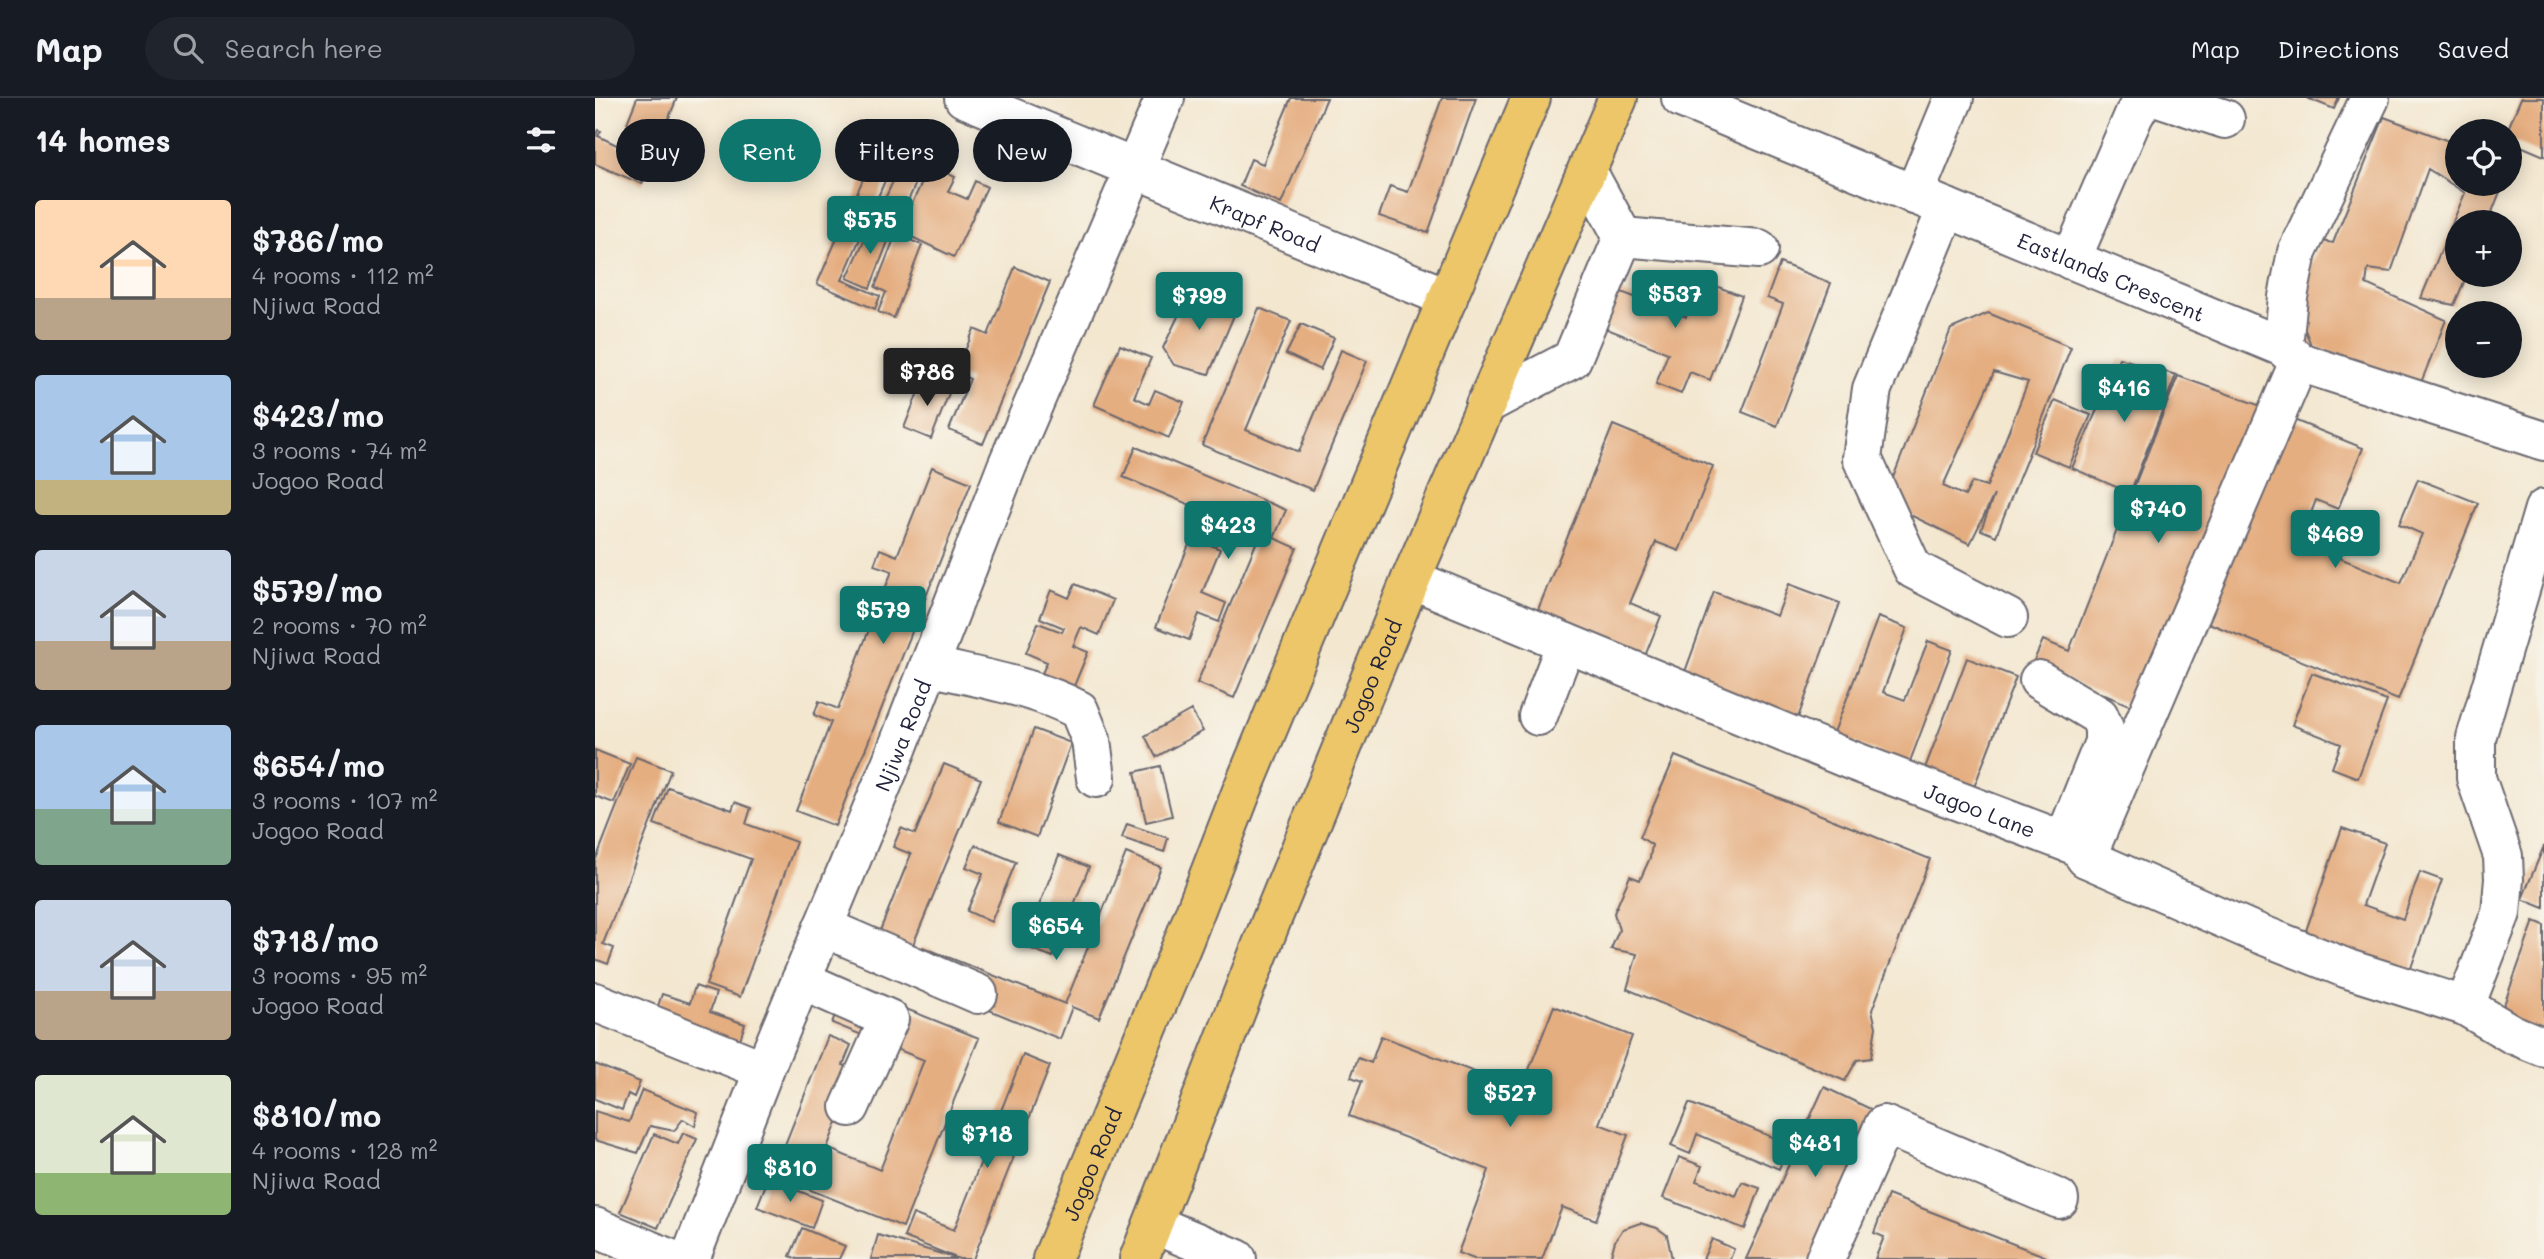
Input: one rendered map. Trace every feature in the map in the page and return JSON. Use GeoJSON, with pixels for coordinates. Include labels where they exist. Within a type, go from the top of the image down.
{"type":"FeatureCollection","features":[{"type":"Feature","properties":{"kind":"main road","name":"Jogoo Road"},"geometry":{"type":"LineString","coordinates":[[1052,1259],[1184,940],[1241,793],[1531,98]]}},
{"type":"Feature","properties":{"kind":"main road","name":"Jogoo Road"},"geometry":{"type":"LineString","coordinates":[[1139,1259],[1272,919],[1411,579],[1618,98]]}},
{"type":"Feature","properties":{"kind":"street","name":"Krapf Road"},"geometry":{"type":"LineString","coordinates":[[964,98],[1448,298]]}},
{"type":"Feature","properties":{"kind":"street","name":"Njiwa Road"},"geometry":{"type":"LineString","coordinates":[[691,1259],[764,1070],[929,666],[1007,466],[1165,98]]}},
{"type":"Feature","properties":{"kind":"street","name":"Eastlands Crescent"},"geometry":{"type":"LineString","coordinates":[[1681,98],[2291,354],[2544,442]]}},
{"type":"Feature","properties":{"kind":"street"},"geometry":{"type":"LineString","coordinates":[[1954,98],[1930,201],[1871,389],[1862,458],[1913,569],[2008,618]]}},
{"type":"Feature","properties":{"kind":"street"},"geometry":{"type":"LineString","coordinates":[[2071,260],[2144,98]]}},
{"type":"Feature","properties":{"kind":"street"},"geometry":{"type":"LineString","coordinates":[[2161,98],[2225,119]]}},
{"type":"Feature","properties":{"kind":"street"},"geometry":{"type":"LineString","coordinates":[[2075,850],[2291,354],[2288,297],[2297,252],[2370,98]]}},
{"type":"Feature","properties":{"kind":"street"},"geometry":{"type":"LineString","coordinates":[[1587,171],[1623,237]]}},
{"type":"Feature","properties":{"kind":"street"},"geometry":{"type":"LineString","coordinates":[[1623,237],[1759,249]]}},
{"type":"Feature","properties":{"kind":"street"},"geometry":{"type":"LineString","coordinates":[[1485,405],[1572,359],[1623,237]]}},
{"type":"Feature","properties":{"kind":"street"},"geometry":{"type":"LineString","coordinates":[[2465,1006],[2501,913],[2504,879],[2503,856],[2476,778],[2476,738],[2544,509]]}},
{"type":"Feature","properties":{"kind":"street","name":"Jagoo Lane"},"geometry":{"type":"LineString","coordinates":[[1411,579],[2075,850],[2250,930],[2348,970],[2465,1006],[2512,1034],[2544,1047]]}},
{"type":"Feature","properties":{"kind":"street"},"geometry":{"type":"LineString","coordinates":[[1538,716],[1566,643]]}},
{"type":"Feature","properties":{"kind":"street"},"geometry":{"type":"LineString","coordinates":[[929,666],[1059,699],[1079,710],[1091,740],[1096,778]]}},
{"type":"Feature","properties":{"kind":"street"},"geometry":{"type":"LineString","coordinates":[[2039,680],[2099,716],[2103,728],[2103,742],[2075,850]]}},
{"type":"Feature","properties":{"kind":"street"},"geometry":{"type":"LineString","coordinates":[[823,927],[978,994]]}},
{"type":"Feature","properties":{"kind":"street"},"geometry":{"type":"LineString","coordinates":[[801,980],[889,1018],[850,1107]]}},
{"type":"Feature","properties":{"kind":"street"},"geometry":{"type":"LineString","coordinates":[[595,1002],[764,1070]]}},
{"type":"Feature","properties":{"kind":"street"},"geometry":{"type":"LineString","coordinates":[[1825,1259],[1884,1125],[2059,1199]]}},
{"type":"Feature","properties":{"kind":"street"},"geometry":{"type":"LineString","coordinates":[[1153,1224],[1237,1259]]}},
{"type":"Feature","properties":{"kind":"street"},"geometry":{"type":"LineString","coordinates":[[595,1227],[671,1259]]}},
{"type":"Feature","properties":{"kind":"building"},"geometry":{"type":"Polygon","coordinates":[[[637,98],[677,98],[668,119],[629,119],[637,98]]]}},
{"type":"Feature","properties":{"kind":"building"},"geometry":{"type":"Polygon","coordinates":[[[1291,98],[1327,98],[1281,204],[1240,186],[1251,159],[1263,164],[1291,98]]]}},
{"type":"Feature","properties":{"kind":"building"},"geometry":{"type":"Polygon","coordinates":[[[1442,98],[1476,98],[1428,233],[1379,216],[1390,186],[1408,192],[1442,98]]]}},
{"type":"Feature","properties":{"kind":"building"},"geometry":{"type":"Polygon","coordinates":[[[2307,98],[2339,98],[2334,109],[2307,98]]]}},
{"type":"Feature","properties":{"kind":"building"},"geometry":{"type":"Polygon","coordinates":[[[2521,98],[2544,98],[2544,156],[2522,147],[2522,119],[2512,119],[2521,98]]]}},
{"type":"Feature","properties":{"kind":"building"},"geometry":{"type":"Polygon","coordinates":[[[2384,117],[2445,140],[2445,180],[2428,169],[2391,272],[2368,269],[2366,284],[2445,320],[2420,385],[2311,345],[2294,302],[2321,241],[2333,243],[2384,117]]]}},
{"type":"Feature","properties":{"kind":"building"},"geometry":{"type":"Polygon","coordinates":[[[598,130],[601,131],[598,136],[616,145],[616,173],[595,164],[595,137],[598,130]]]}},
{"type":"Feature","properties":{"kind":"building"},"geometry":{"type":"Polygon","coordinates":[[[862,182],[884,182],[842,280],[880,296],[875,309],[817,284],[862,182]]]}},
{"type":"Feature","properties":{"kind":"building"},"geometry":{"type":"Polygon","coordinates":[[[893,182],[916,182],[903,212],[883,203],[893,182]]]}},
{"type":"Feature","properties":{"kind":"building"},"geometry":{"type":"Polygon","coordinates":[[[922,182],[952,182],[948,191],[967,199],[975,182],[987,187],[954,257],[899,231],[922,182]]]}},
{"type":"Feature","properties":{"kind":"building"},"geometry":{"type":"Polygon","coordinates":[[[2464,196],[2498,196],[2493,210],[2458,210],[2464,196]]]}},
{"type":"Feature","properties":{"kind":"building"},"geometry":{"type":"Polygon","coordinates":[[[872,223],[892,231],[870,288],[847,278],[872,223]]]}},
{"type":"Feature","properties":{"kind":"building"},"geometry":{"type":"Polygon","coordinates":[[[896,234],[922,245],[894,318],[878,312],[886,292],[875,287],[896,234]]]}},
{"type":"Feature","properties":{"kind":"building"},"geometry":{"type":"Polygon","coordinates":[[[2445,241],[2445,287],[2462,287],[2456,301],[2445,303],[2421,298],[2445,241]]]}},
{"type":"Feature","properties":{"kind":"building"},"geometry":{"type":"Polygon","coordinates":[[[1780,263],[1831,283],[1777,426],[1742,412],[1783,304],[1767,298],[1780,263]]]}},
{"type":"Feature","properties":{"kind":"building"},"geometry":{"type":"Polygon","coordinates":[[[1015,267],[1050,282],[983,444],[949,430],[970,379],[956,373],[974,329],[988,335],[1015,267]]]}},
{"type":"Feature","properties":{"kind":"building"},"geometry":{"type":"Polygon","coordinates":[[[1700,280],[1742,296],[1710,380],[1690,372],[1681,394],[1656,384],[1668,353],[1592,323],[1606,286],[1686,317],[1700,280]]]}},
{"type":"Feature","properties":{"kind":"building"},"geometry":{"type":"Polygon","coordinates":[[[1191,289],[1238,306],[1209,374],[1174,365],[1163,348],[1191,289]]]}},
{"type":"Feature","properties":{"kind":"building"},"geometry":{"type":"Polygon","coordinates":[[[1259,308],[1291,321],[1246,430],[1299,452],[1341,350],[1367,361],[1313,490],[1202,445],[1259,308]]]}},
{"type":"Feature","properties":{"kind":"building"},"geometry":{"type":"Polygon","coordinates":[[[1988,313],[2071,347],[1996,536],[1981,530],[1994,495],[1970,544],[1904,512],[1891,483],[1951,329],[1988,313]],[[1994,372],[1943,486],[1965,496],[1972,482],[1987,486],[2028,382],[1994,372]]]}},
{"type":"Feature","properties":{"kind":"building"},"geometry":{"type":"Polygon","coordinates":[[[1301,324],[1334,338],[1320,370],[1286,354],[1301,324]]]}},
{"type":"Feature","properties":{"kind":"building"},"geometry":{"type":"Polygon","coordinates":[[[1120,345],[1151,358],[1134,397],[1149,404],[1155,390],[1184,402],[1169,438],[1094,405],[1120,345]]]}},
{"type":"Feature","properties":{"kind":"building"},"geometry":{"type":"Polygon","coordinates":[[[2119,358],[2176,375],[2130,493],[2072,468],[2119,358]]]}},
{"type":"Feature","properties":{"kind":"building"},"geometry":{"type":"Polygon","coordinates":[[[2178,376],[2264,407],[2141,710],[2032,665],[2043,640],[2069,651],[2178,376]]]}},
{"type":"Feature","properties":{"kind":"building"},"geometry":{"type":"Polygon","coordinates":[[[924,377],[951,388],[931,439],[904,428],[924,377]]]}},
{"type":"Feature","properties":{"kind":"building"},"geometry":{"type":"Polygon","coordinates":[[[2055,400],[2091,415],[2069,467],[2033,452],[2055,400]]]}},
{"type":"Feature","properties":{"kind":"building"},"geometry":{"type":"Polygon","coordinates":[[[2289,418],[2363,448],[2338,509],[2316,500],[2300,542],[2401,583],[2422,534],[2399,524],[2418,479],[2478,503],[2398,700],[2206,622],[2289,418]]]}},
{"type":"Feature","properties":{"kind":"building"},"geometry":{"type":"Polygon","coordinates":[[[1613,425],[1713,466],[1679,551],[1656,542],[1630,603],[1661,616],[1643,661],[1535,617],[1613,425]]]}},
{"type":"Feature","properties":{"kind":"building"},"geometry":{"type":"Polygon","coordinates":[[[1136,447],[1286,510],[1274,538],[1297,548],[1234,698],[1197,683],[1260,534],[1123,477],[1136,447]]]}},
{"type":"Feature","properties":{"kind":"building"},"geometry":{"type":"Polygon","coordinates":[[[932,467],[971,483],[835,826],[796,811],[831,722],[814,715],[819,701],[838,709],[892,571],[874,565],[880,549],[897,556],[932,467]]]}},
{"type":"Feature","properties":{"kind":"building"},"geometry":{"type":"Polygon","coordinates":[[[1192,537],[1220,549],[1202,593],[1226,603],[1219,622],[1199,614],[1189,640],[1156,627],[1192,537]]]}},
{"type":"Feature","properties":{"kind":"building"},"geometry":{"type":"Polygon","coordinates":[[[1075,584],[1113,600],[1099,635],[1081,627],[1073,646],[1088,652],[1072,691],[1040,678],[1047,662],[1026,653],[1038,623],[1062,632],[1064,628],[1040,618],[1051,590],[1069,598],[1075,584]]]}},
{"type":"Feature","properties":{"kind":"building"},"geometry":{"type":"Polygon","coordinates":[[[1789,584],[1840,603],[1796,723],[1682,680],[1714,592],[1777,616],[1789,584]]]}},
{"type":"Feature","properties":{"kind":"building"},"geometry":{"type":"Polygon","coordinates":[[[1878,617],[1907,628],[1883,692],[1905,700],[1928,641],[1952,650],[1909,764],[1833,735],[1878,617]]]}},
{"type":"Feature","properties":{"kind":"building"},"geometry":{"type":"Polygon","coordinates":[[[1967,658],[2016,677],[1971,795],[1922,776],[1967,658]]]}},
{"type":"Feature","properties":{"kind":"building"},"geometry":{"type":"Polygon","coordinates":[[[2312,673],[2387,701],[2358,778],[2332,768],[2341,744],[2292,725],[2312,673]]]}},
{"type":"Feature","properties":{"kind":"building"},"geometry":{"type":"Polygon","coordinates":[[[1191,710],[1203,731],[1156,757],[1145,736],[1191,710]]]}},
{"type":"Feature","properties":{"kind":"building"},"geometry":{"type":"Polygon","coordinates":[[[1034,729],[1071,743],[1037,837],[999,822],[1034,729]]]}},
{"type":"Feature","properties":{"kind":"building"},"geometry":{"type":"Polygon","coordinates":[[[595,750],[630,764],[614,803],[595,796],[595,750]]]}},
{"type":"Feature","properties":{"kind":"building"},"geometry":{"type":"Polygon","coordinates":[[[1675,756],[1930,859],[1872,1010],[1876,1027],[1871,1058],[1857,1060],[1845,1081],[1627,989],[1637,954],[1611,949],[1619,930],[1614,913],[1630,876],[1640,880],[1650,858],[1652,845],[1640,837],[1675,756]]]}},
{"type":"Feature","properties":{"kind":"building"},"geometry":{"type":"Polygon","coordinates":[[[636,757],[671,770],[603,944],[614,948],[608,964],[595,959],[595,862],[636,757]]]}},
{"type":"Feature","properties":{"kind":"building"},"geometry":{"type":"Polygon","coordinates":[[[944,764],[981,779],[910,952],[877,938],[911,854],[893,847],[901,828],[915,834],[944,764]]]}},
{"type":"Feature","properties":{"kind":"building"},"geometry":{"type":"Polygon","coordinates":[[[1160,766],[1172,816],[1146,822],[1135,772],[1160,766]]]}},
{"type":"Feature","properties":{"kind":"building"},"geometry":{"type":"Polygon","coordinates":[[[668,787],[732,810],[735,802],[751,808],[746,824],[796,842],[740,997],[706,985],[751,859],[654,824],[668,787]]]}},
{"type":"Feature","properties":{"kind":"building"},"geometry":{"type":"Polygon","coordinates":[[[1127,824],[1168,838],[1164,852],[1122,838],[1127,824]]]}},
{"type":"Feature","properties":{"kind":"building"},"geometry":{"type":"Polygon","coordinates":[[[2342,828],[2385,843],[2363,905],[2403,919],[2420,872],[2442,880],[2407,979],[2302,942],[2342,828]]]}},
{"type":"Feature","properties":{"kind":"building"},"geometry":{"type":"Polygon","coordinates":[[[975,845],[1016,862],[991,922],[967,911],[983,874],[966,867],[975,845]]]}},
{"type":"Feature","properties":{"kind":"building"},"geometry":{"type":"Polygon","coordinates":[[[2544,846],[2544,908],[2522,899],[2544,846]]]}},
{"type":"Feature","properties":{"kind":"building"},"geometry":{"type":"Polygon","coordinates":[[[1126,853],[1161,867],[1099,1018],[1072,1007],[1060,1039],[911,978],[923,947],[1065,1004],[1126,853]]]}},
{"type":"Feature","properties":{"kind":"building"},"geometry":{"type":"Polygon","coordinates":[[[1059,855],[1089,867],[1053,957],[1023,946],[1059,855]]]}},
{"type":"Feature","properties":{"kind":"building"},"geometry":{"type":"Polygon","coordinates":[[[2534,921],[2544,925],[2544,1032],[2500,1016],[2534,921]]]}},
{"type":"Feature","properties":{"kind":"building"},"geometry":{"type":"Polygon","coordinates":[[[846,985],[979,1038],[903,1227],[773,1175],[828,1036],[851,1045],[843,1065],[857,1071],[827,1148],[880,1170],[924,1060],[832,1023],[846,985]]]}},
{"type":"Feature","properties":{"kind":"building"},"geometry":{"type":"Polygon","coordinates":[[[695,986],[716,993],[710,1012],[745,1024],[738,1046],[654,1018],[662,994],[690,1003],[695,986]]]}},
{"type":"Feature","properties":{"kind":"building"},"geometry":{"type":"Polygon","coordinates":[[[1554,1006],[1632,1036],[1599,1124],[1628,1135],[1596,1220],[1562,1207],[1542,1259],[1474,1259],[1458,1253],[1489,1170],[1349,1116],[1362,1081],[1351,1077],[1358,1058],[1371,1063],[1381,1036],[1521,1090],[1554,1006]]]}},
{"type":"Feature","properties":{"kind":"building"},"geometry":{"type":"Polygon","coordinates":[[[1023,1055],[1050,1066],[973,1259],[959,1259],[904,1237],[913,1214],[954,1230],[1023,1055]]]}},
{"type":"Feature","properties":{"kind":"building"},"geometry":{"type":"Polygon","coordinates":[[[595,1064],[640,1082],[634,1097],[628,1094],[622,1110],[595,1099],[595,1064]]]}},
{"type":"Feature","properties":{"kind":"building"},"geometry":{"type":"Polygon","coordinates":[[[1824,1087],[1879,1113],[1812,1259],[1746,1259],[1824,1087]]]}},
{"type":"Feature","properties":{"kind":"building"},"geometry":{"type":"Polygon","coordinates":[[[642,1090],[698,1112],[695,1126],[683,1119],[674,1131],[650,1126],[638,1153],[595,1140],[595,1111],[629,1122],[642,1090]]]}},
{"type":"Feature","properties":{"kind":"building"},"geometry":{"type":"Polygon","coordinates":[[[1689,1103],[1789,1144],[1779,1169],[1697,1134],[1690,1154],[1671,1146],[1689,1103]]]}},
{"type":"Feature","properties":{"kind":"building"},"geometry":{"type":"Polygon","coordinates":[[[683,1133],[697,1139],[658,1228],[620,1212],[654,1134],[678,1144],[683,1133]]]}},
{"type":"Feature","properties":{"kind":"building"},"geometry":{"type":"Polygon","coordinates":[[[1679,1157],[1702,1166],[1696,1181],[1736,1196],[1742,1182],[1760,1188],[1745,1229],[1663,1198],[1679,1157]]]}},
{"type":"Feature","properties":{"kind":"building"},"geometry":{"type":"Polygon","coordinates":[[[768,1179],[822,1200],[812,1228],[757,1207],[768,1179]]]}},
{"type":"Feature","properties":{"kind":"building"},"geometry":{"type":"Polygon","coordinates":[[[1888,1195],[2052,1259],[1875,1259],[1884,1237],[1874,1233],[1888,1195]]]}},
{"type":"Feature","properties":{"kind":"building"},"geometry":{"type":"Polygon","coordinates":[[[1640,1223],[1657,1228],[1667,1235],[1672,1259],[1610,1259],[1615,1241],[1623,1229],[1640,1223]]]}},
{"type":"Feature","properties":{"kind":"building"},"geometry":{"type":"Polygon","coordinates":[[[802,1228],[845,1246],[839,1259],[797,1259],[790,1256],[802,1228]]]}},
{"type":"Feature","properties":{"kind":"building"},"geometry":{"type":"Polygon","coordinates":[[[878,1235],[955,1258],[955,1259],[871,1259],[878,1235]]]}},
{"type":"Feature","properties":{"kind":"building"},"geometry":{"type":"Polygon","coordinates":[[[1712,1239],[1734,1249],[1730,1259],[1703,1259],[1712,1239]]]}}]}
